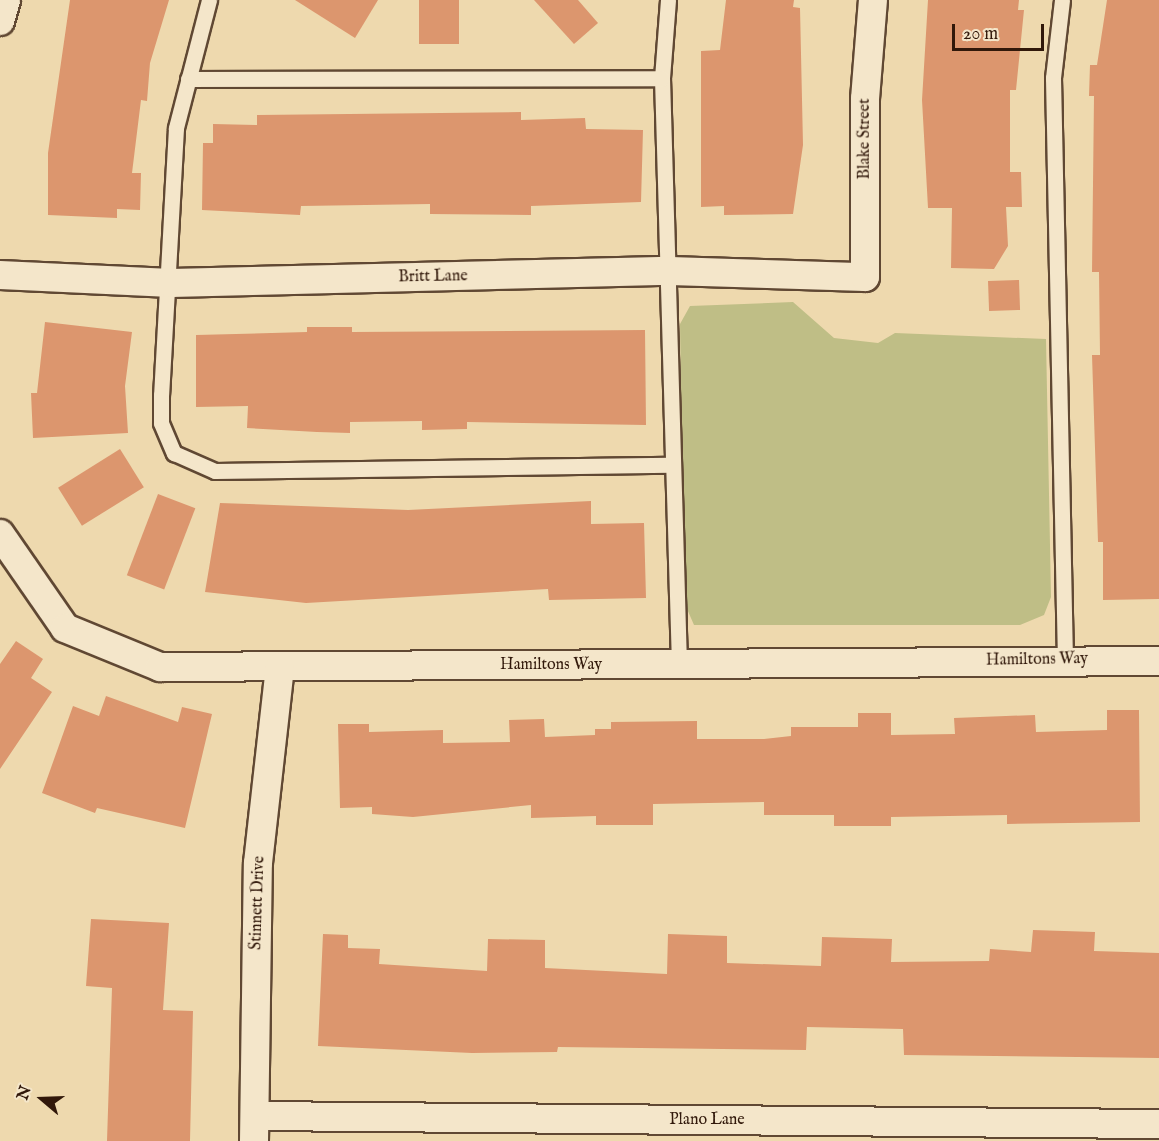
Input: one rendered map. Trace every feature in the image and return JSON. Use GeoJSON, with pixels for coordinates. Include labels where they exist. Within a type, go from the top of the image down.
{"type":"FeatureCollection","features":[{"type":"Feature","properties":{"kind":"street"},"geometry":{"type":"LineString","coordinates":[[0,21],[6,0]]}},
{"type":"Feature","properties":{"kind":"street","name":"Blake Street"},"geometry":{"type":"LineString","coordinates":[[865,277],[865,99],[873,0]]}},
{"type":"Feature","properties":{"kind":"street","name":"Britt Lane"},"geometry":{"type":"LineString","coordinates":[[0,275],[171,283],[670,271],[865,277]]}},
{"type":"Feature","properties":{"kind":"street","name":"Hamiltons Way"},"geometry":{"type":"LineString","coordinates":[[0,534],[65,628],[160,667],[1159,661]]}},
{"type":"Feature","properties":{"kind":"street","name":"Stinnett Drive"},"geometry":{"type":"LineString","coordinates":[[255,1129],[258,863],[280,667]]}},
{"type":"Feature","properties":{"kind":"street","name":"Plano Lane"},"geometry":{"type":"LineString","coordinates":[[255,1129],[1100,1132],[1159,1124]]}},
{"type":"Feature","properties":{"kind":"lane"},"geometry":{"type":"LineString","coordinates":[[209,0],[176,128],[171,283],[161,423],[174,453],[193,465],[215,471],[670,465]]}},
{"type":"Feature","properties":{"kind":"lane"},"geometry":{"type":"LineString","coordinates":[[668,0],[662,78],[670,271],[670,465],[679,664]]}},
{"type":"Feature","properties":{"kind":"lane"},"geometry":{"type":"LineString","coordinates":[[1062,0],[1053,78],[1065,660]]}},
{"type":"Feature","properties":{"kind":"lane"},"geometry":{"type":"LineString","coordinates":[[188,79],[662,78]]}},
{"type":"Feature","properties":{"kind":"shaded area"},"geometry":{"type":"Polygon","coordinates":[[[793,302],[834,338],[878,343],[895,333],[1046,339],[1051,597],[1044,615],[1020,625],[694,625],[684,602],[680,324],[690,306],[793,302]]]}},
{"type":"Feature","properties":{"kind":"building"},"geometry":{"type":"Polygon","coordinates":[[[70,0],[169,0],[150,63],[147,101],[141,100],[132,173],[141,173],[140,210],[117,209],[117,218],[48,215],[48,153],[70,0]]]}},
{"type":"Feature","properties":{"kind":"building"},"geometry":{"type":"Polygon","coordinates":[[[295,0],[378,0],[355,38],[295,0]]]}},
{"type":"Feature","properties":{"kind":"building"},"geometry":{"type":"Polygon","coordinates":[[[419,0],[459,0],[459,44],[419,44],[419,0]]]}},
{"type":"Feature","properties":{"kind":"building"},"geometry":{"type":"Polygon","coordinates":[[[534,0],[578,0],[598,23],[574,44],[534,0]]]}},
{"type":"Feature","properties":{"kind":"building"},"geometry":{"type":"Polygon","coordinates":[[[726,0],[794,0],[793,7],[800,8],[803,145],[793,214],[724,215],[724,206],[701,207],[701,51],[720,50],[726,0]]]}},
{"type":"Feature","properties":{"kind":"building"},"geometry":{"type":"Polygon","coordinates":[[[928,0],[1019,0],[1018,10],[1024,10],[1016,90],[1010,90],[1010,172],[1021,172],[1022,207],[1006,207],[1008,246],[994,269],[951,268],[952,208],[928,208],[922,100],[928,0]]]}},
{"type":"Feature","properties":{"kind":"building"},"geometry":{"type":"Polygon","coordinates":[[[1107,0],[1159,0],[1159,599],[1103,600],[1103,542],[1098,542],[1092,355],[1100,355],[1099,272],[1092,272],[1094,96],[1089,96],[1090,65],[1097,65],[1107,0]]]}},
{"type":"Feature","properties":{"kind":"building"},"geometry":{"type":"Polygon","coordinates":[[[521,112],[521,120],[585,118],[586,129],[643,130],[641,202],[531,206],[531,215],[430,214],[430,204],[301,206],[300,215],[202,210],[203,143],[213,143],[213,124],[257,125],[257,115],[521,112]]]}},
{"type":"Feature","properties":{"kind":"building"},"geometry":{"type":"Polygon","coordinates":[[[1019,280],[1020,310],[989,311],[988,281],[1019,280]]]}},
{"type":"Feature","properties":{"kind":"building"},"geometry":{"type":"Polygon","coordinates":[[[45,322],[132,332],[125,386],[128,433],[33,438],[31,393],[37,393],[45,322]]]}},
{"type":"Feature","properties":{"kind":"building"},"geometry":{"type":"Polygon","coordinates":[[[307,327],[352,327],[352,332],[645,330],[646,425],[467,422],[467,429],[422,430],[422,421],[350,422],[350,433],[317,432],[247,428],[248,406],[196,407],[196,335],[307,332],[307,327]]]}},
{"type":"Feature","properties":{"kind":"building"},"geometry":{"type":"Polygon","coordinates":[[[120,449],[144,487],[82,526],[58,488],[120,449]]]}},
{"type":"Feature","properties":{"kind":"building"},"geometry":{"type":"Polygon","coordinates":[[[158,494],[195,508],[164,590],[127,575],[158,494]]]}},
{"type":"Feature","properties":{"kind":"building"},"geometry":{"type":"Polygon","coordinates":[[[591,501],[591,524],[644,523],[646,598],[549,600],[548,589],[306,603],[205,592],[220,503],[408,510],[591,501]]]}},
{"type":"Feature","properties":{"kind":"building"},"geometry":{"type":"Polygon","coordinates":[[[16,641],[43,659],[31,678],[52,692],[0,769],[0,664],[16,641]]]}},
{"type":"Feature","properties":{"kind":"building"},"geometry":{"type":"Polygon","coordinates":[[[106,696],[178,722],[182,707],[212,714],[185,828],[97,808],[95,813],[42,793],[73,706],[99,716],[106,696]]]}},
{"type":"Feature","properties":{"kind":"building"},"geometry":{"type":"Polygon","coordinates":[[[1107,710],[1139,710],[1140,822],[1007,824],[1007,815],[891,817],[891,826],[834,826],[834,815],[764,815],[764,802],[653,804],[653,825],[596,825],[596,816],[531,818],[531,805],[413,817],[372,814],[372,807],[340,808],[338,724],[369,724],[369,732],[443,730],[443,743],[510,742],[509,720],[544,719],[545,737],[595,735],[595,729],[611,729],[611,722],[697,721],[697,739],[764,739],[791,736],[791,727],[858,727],[858,713],[891,713],[891,735],[955,734],[954,718],[1035,715],[1036,732],[1107,730],[1107,710]]]}},
{"type":"Feature","properties":{"kind":"building"},"geometry":{"type":"Polygon","coordinates":[[[91,919],[169,923],[163,1010],[193,1011],[190,1141],[107,1141],[112,988],[86,986],[91,919]]]}},
{"type":"Feature","properties":{"kind":"building"},"geometry":{"type":"Polygon","coordinates":[[[1033,930],[1095,932],[1094,951],[1159,953],[1159,1058],[904,1055],[903,1029],[807,1027],[806,1050],[558,1047],[557,1052],[472,1053],[318,1046],[323,934],[348,935],[348,948],[380,949],[379,964],[487,971],[488,939],[545,940],[545,968],[667,974],[668,934],[727,936],[727,963],[821,966],[822,937],[892,939],[891,962],[989,961],[990,949],[1031,952],[1033,930]]]}}]}
